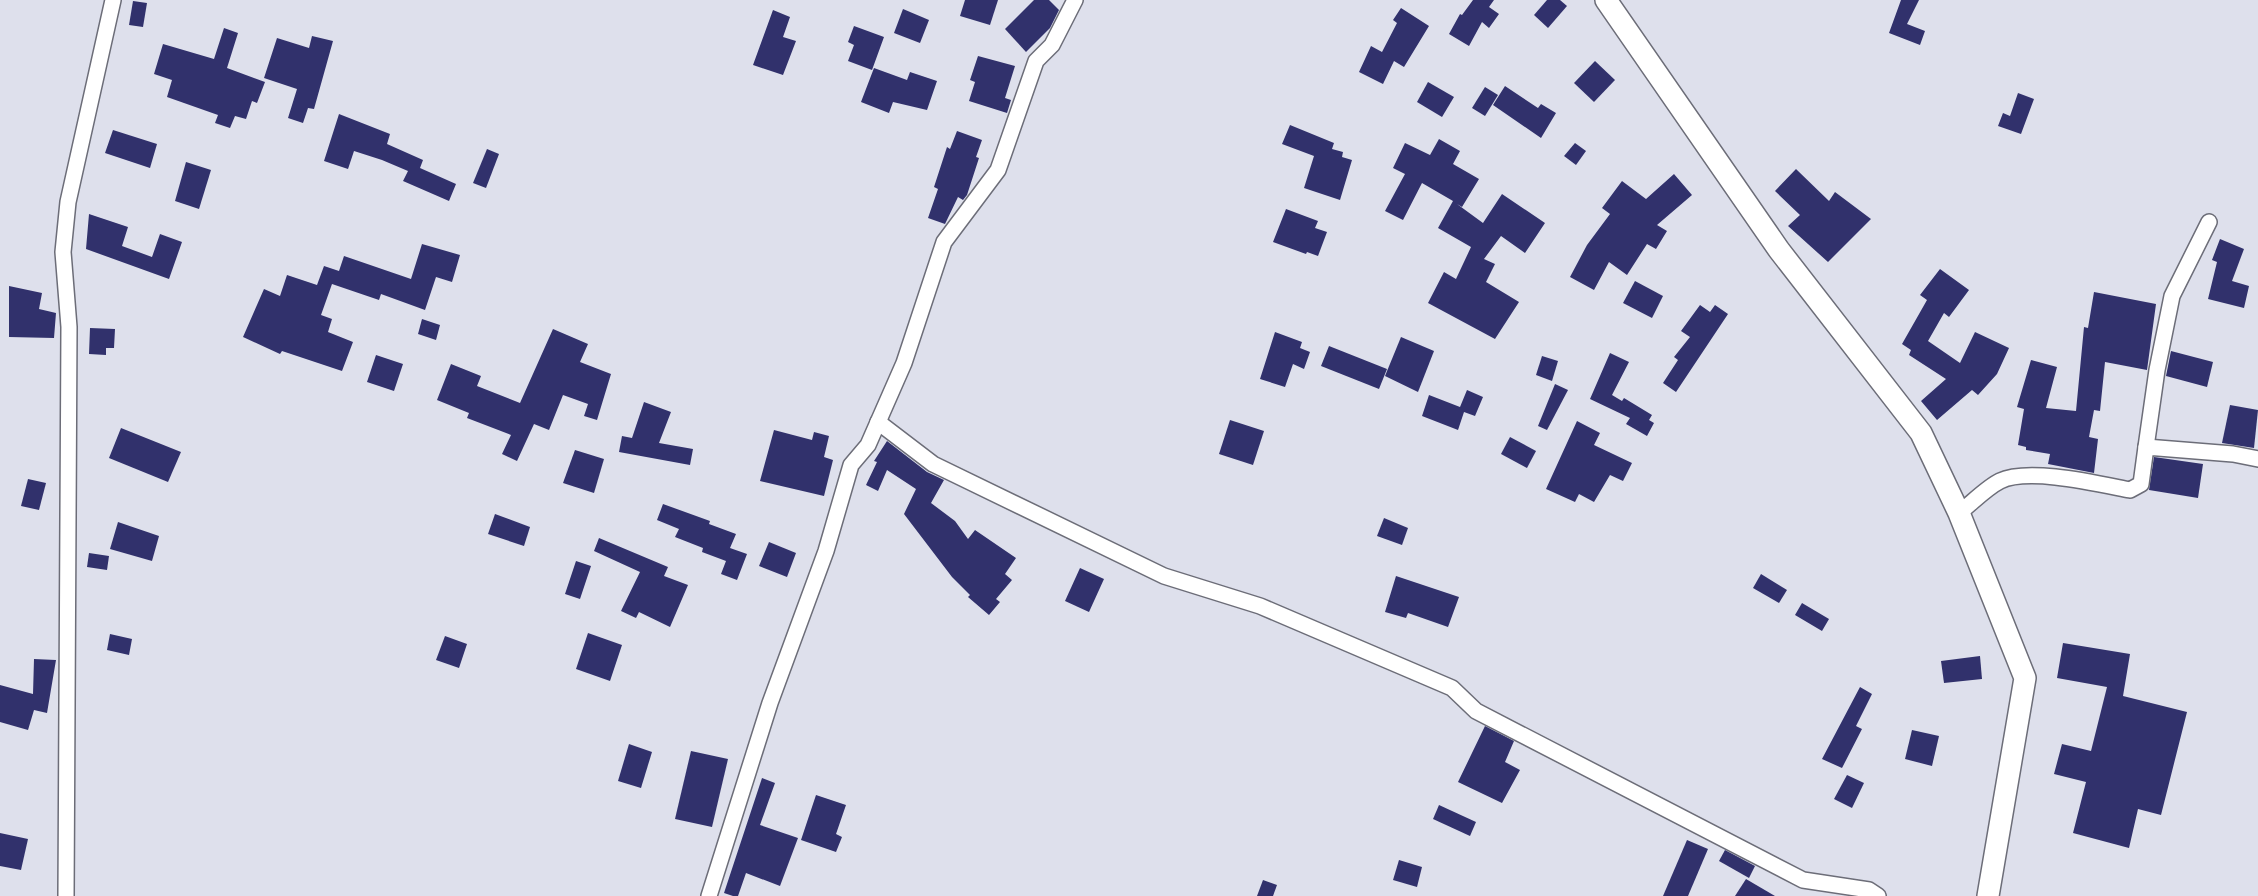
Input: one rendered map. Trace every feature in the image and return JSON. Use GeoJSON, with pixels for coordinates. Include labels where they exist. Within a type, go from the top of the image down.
{"type":"FeatureCollection","features":[{"type":"Feature","properties":{"kind":"street"},"geometry":{"type":"LineString","coordinates":[[66,896],[69,327],[63,252],[68,202],[113,0]]}},
{"type":"Feature","properties":{"kind":"street"},"geometry":{"type":"LineString","coordinates":[[709,896],[770,702],[826,551],[850,465],[868,445],[904,363],[944,242],[998,170],[1036,61],[1052,45],[1075,0]]}},
{"type":"Feature","properties":{"kind":"street"},"geometry":{"type":"LineString","coordinates":[[1606,0],[1779,250],[1921,433],[1959,513],[2025,678],[1988,896]]}},
{"type":"Feature","properties":{"kind":"street"},"geometry":{"type":"LineString","coordinates":[[1959,513],[2000,481],[2014,477],[2049,476],[2130,490],[2141,484],[2157,370],[2172,297],[2209,222]]}},
{"type":"Feature","properties":{"kind":"street"},"geometry":{"type":"LineString","coordinates":[[878,422],[933,464],[1164,576],[1260,606],[1452,688],[1476,711],[1803,880],[1869,890],[1878,896]]}},
{"type":"Feature","properties":{"kind":"street"},"geometry":{"type":"LineString","coordinates":[[2146,447],[2233,454],[2258,459]]}},
{"type":"Feature","properties":{"kind":"building"},"geometry":{"type":"Polygon","coordinates":[[[965,0],[998,0],[990,25],[960,16],[965,0]]]}},
{"type":"Feature","properties":{"kind":"building"},"geometry":{"type":"Polygon","coordinates":[[[1034,0],[1049,0],[1059,10],[1050,28],[1026,52],[1005,29],[1034,0]]]}},
{"type":"Feature","properties":{"kind":"building"},"geometry":{"type":"Polygon","coordinates":[[[1473,0],[1494,0],[1489,7],[1499,14],[1489,28],[1482,22],[1469,46],[1449,34],[1460,14],[1462,15],[1473,0]]]}},
{"type":"Feature","properties":{"kind":"building"},"geometry":{"type":"Polygon","coordinates":[[[1547,0],[1560,0],[1567,6],[1548,28],[1534,15],[1547,0]]]}},
{"type":"Feature","properties":{"kind":"building"},"geometry":{"type":"Polygon","coordinates":[[[1901,0],[1919,0],[1907,24],[1925,31],[1920,45],[1889,33],[1901,0]]]}},
{"type":"Feature","properties":{"kind":"building"},"geometry":{"type":"Polygon","coordinates":[[[133,1],[147,3],[143,27],[129,25],[133,1]]]}},
{"type":"Feature","properties":{"kind":"building"},"geometry":{"type":"Polygon","coordinates":[[[1401,8],[1429,26],[1404,67],[1394,61],[1383,84],[1359,72],[1371,46],[1382,52],[1397,23],[1393,20],[1401,8]]]}},
{"type":"Feature","properties":{"kind":"building"},"geometry":{"type":"Polygon","coordinates":[[[903,9],[929,20],[920,43],[894,33],[903,9]]]}},
{"type":"Feature","properties":{"kind":"building"},"geometry":{"type":"Polygon","coordinates":[[[773,10],[790,17],[783,37],[796,41],[783,75],[753,65],[773,10]]]}},
{"type":"Feature","properties":{"kind":"building"},"geometry":{"type":"Polygon","coordinates":[[[854,26],[884,37],[872,70],[848,61],[854,45],[848,42],[854,26]]]}},
{"type":"Feature","properties":{"kind":"building"},"geometry":{"type":"Polygon","coordinates":[[[224,28],[238,33],[227,68],[265,82],[257,103],[252,101],[246,119],[235,116],[230,128],[215,123],[218,115],[167,97],[172,80],[154,74],[163,44],[214,59],[224,28]]]}},
{"type":"Feature","properties":{"kind":"building"},"geometry":{"type":"Polygon","coordinates":[[[312,36],[333,41],[314,109],[308,108],[303,123],[288,118],[297,89],[264,78],[277,38],[309,48],[312,36]]]}},
{"type":"Feature","properties":{"kind":"building"},"geometry":{"type":"Polygon","coordinates":[[[978,56],[1015,66],[1005,98],[1011,100],[1007,113],[969,101],[975,82],[970,80],[978,56]]]}},
{"type":"Feature","properties":{"kind":"building"},"geometry":{"type":"Polygon","coordinates":[[[1595,61],[1615,80],[1594,102],[1574,83],[1595,61]]]}},
{"type":"Feature","properties":{"kind":"building"},"geometry":{"type":"Polygon","coordinates":[[[874,68],[907,80],[910,72],[937,81],[927,110],[893,102],[889,113],[861,102],[874,68]]]}},
{"type":"Feature","properties":{"kind":"building"},"geometry":{"type":"Polygon","coordinates":[[[1428,82],[1454,97],[1442,117],[1417,102],[1428,82]]]}},
{"type":"Feature","properties":{"kind":"building"},"geometry":{"type":"Polygon","coordinates":[[[1505,86],[1538,108],[1541,104],[1556,113],[1541,138],[1493,105],[1505,86]]]}},
{"type":"Feature","properties":{"kind":"building"},"geometry":{"type":"Polygon","coordinates":[[[1485,87],[1498,95],[1485,116],[1472,108],[1485,87]]]}},
{"type":"Feature","properties":{"kind":"building"},"geometry":{"type":"Polygon","coordinates":[[[2018,93],[2034,99],[2021,134],[1998,126],[2003,113],[2010,116],[2018,93]]]}},
{"type":"Feature","properties":{"kind":"building"},"geometry":{"type":"Polygon","coordinates":[[[339,114],[390,134],[387,144],[423,160],[420,168],[456,184],[449,201],[403,181],[408,171],[354,151],[348,169],[324,161],[339,114]]]}},
{"type":"Feature","properties":{"kind":"building"},"geometry":{"type":"Polygon","coordinates":[[[1290,125],[1334,143],[1332,149],[1343,152],[1342,157],[1352,160],[1340,200],[1304,188],[1314,156],[1282,144],[1290,125]]]}},
{"type":"Feature","properties":{"kind":"building"},"geometry":{"type":"Polygon","coordinates":[[[113,130],[157,144],[150,168],[105,153],[113,130]]]}},
{"type":"Feature","properties":{"kind":"building"},"geometry":{"type":"Polygon","coordinates":[[[957,131],[982,140],[976,157],[979,158],[967,195],[963,200],[958,197],[945,224],[928,218],[938,189],[934,187],[947,147],[950,149],[957,131]]]}},
{"type":"Feature","properties":{"kind":"building"},"geometry":{"type":"Polygon","coordinates":[[[1439,139],[1460,151],[1453,164],[1479,179],[1462,207],[1457,204],[1483,223],[1502,194],[1545,223],[1525,253],[1501,236],[1484,259],[1495,264],[1486,282],[1519,302],[1495,339],[1428,303],[1444,272],[1456,279],[1471,247],[1438,228],[1453,201],[1422,183],[1403,220],[1385,211],[1405,174],[1393,168],[1405,143],[1430,155],[1439,139]]]}},
{"type":"Feature","properties":{"kind":"building"},"geometry":{"type":"Polygon","coordinates":[[[1575,143],[1586,151],[1576,165],[1564,156],[1575,143]]]}},
{"type":"Feature","properties":{"kind":"building"},"geometry":{"type":"Polygon","coordinates":[[[487,149],[499,154],[486,188],[473,183],[487,149]]]}},
{"type":"Feature","properties":{"kind":"building"},"geometry":{"type":"Polygon","coordinates":[[[186,162],[211,170],[199,209],[175,201],[186,162]]]}},
{"type":"Feature","properties":{"kind":"building"},"geometry":{"type":"Polygon","coordinates":[[[1796,169],[1829,201],[1835,192],[1871,219],[1828,262],[1788,226],[1800,215],[1775,191],[1796,169]]]}},
{"type":"Feature","properties":{"kind":"building"},"geometry":{"type":"Polygon","coordinates":[[[1674,174],[1692,195],[1657,225],[1667,231],[1656,249],[1647,244],[1627,275],[1609,262],[1594,290],[1570,277],[1587,245],[1610,214],[1602,208],[1622,181],[1646,199],[1674,174]]]}},
{"type":"Feature","properties":{"kind":"building"},"geometry":{"type":"Polygon","coordinates":[[[1286,209],[1318,221],[1315,228],[1327,232],[1318,256],[1273,242],[1286,209]]]}},
{"type":"Feature","properties":{"kind":"building"},"geometry":{"type":"Polygon","coordinates":[[[89,214],[128,227],[122,246],[152,257],[160,234],[182,242],[169,279],[86,249],[89,214]]]}},
{"type":"Feature","properties":{"kind":"building"},"geometry":{"type":"Polygon","coordinates":[[[2220,239],[2244,249],[2232,281],[2249,286],[2244,308],[2208,299],[2217,262],[2212,260],[2220,239]]]}},
{"type":"Feature","properties":{"kind":"building"},"geometry":{"type":"Polygon","coordinates":[[[422,244],[460,255],[452,282],[436,277],[425,310],[381,294],[379,300],[332,284],[321,315],[332,319],[328,332],[353,342],[342,371],[282,351],[280,354],[243,337],[264,289],[280,296],[287,275],[317,285],[324,266],[339,271],[344,256],[411,279],[422,244]]]}},
{"type":"Feature","properties":{"kind":"building"},"geometry":{"type":"Polygon","coordinates":[[[1940,269],[1969,290],[1949,317],[1944,313],[1928,341],[1960,363],[1975,332],[2009,348],[1997,374],[1978,395],[1972,390],[1937,420],[1921,401],[1946,379],[1909,355],[1911,350],[1902,344],[1927,300],[1920,295],[1940,269]]]}},
{"type":"Feature","properties":{"kind":"building"},"geometry":{"type":"Polygon","coordinates":[[[1635,281],[1663,296],[1652,318],[1623,303],[1635,281]]]}},
{"type":"Feature","properties":{"kind":"building"},"geometry":{"type":"Polygon","coordinates":[[[9,286],[42,293],[39,309],[56,313],[54,338],[9,337],[9,286]]]}},
{"type":"Feature","properties":{"kind":"building"},"geometry":{"type":"Polygon","coordinates":[[[2094,292],[2156,304],[2147,370],[2105,362],[2100,411],[2094,410],[2089,437],[2098,439],[2094,473],[2048,464],[2050,454],[2026,450],[2026,447],[2018,445],[2024,409],[2017,407],[2031,360],[2057,367],[2046,408],[2076,411],[2084,327],[2088,328],[2094,292]]]}},
{"type":"Feature","properties":{"kind":"building"},"geometry":{"type":"Polygon","coordinates":[[[1700,305],[1710,312],[1715,305],[1728,314],[1676,392],[1663,383],[1678,360],[1674,357],[1690,337],[1681,331],[1700,305]]]}},
{"type":"Feature","properties":{"kind":"building"},"geometry":{"type":"Polygon","coordinates":[[[422,319],[440,325],[436,340],[418,334],[422,319]]]}},
{"type":"Feature","properties":{"kind":"building"},"geometry":{"type":"Polygon","coordinates":[[[90,328],[115,329],[114,348],[106,348],[106,355],[89,354],[90,328]]]}},
{"type":"Feature","properties":{"kind":"building"},"geometry":{"type":"Polygon","coordinates":[[[553,329],[588,344],[580,362],[611,374],[597,420],[584,416],[588,404],[563,395],[549,430],[534,424],[517,461],[502,454],[511,435],[467,418],[469,413],[437,400],[451,364],[481,376],[477,386],[520,403],[553,329]]]}},
{"type":"Feature","properties":{"kind":"building"},"geometry":{"type":"Polygon","coordinates":[[[1275,332],[1302,342],[1300,348],[1310,352],[1304,369],[1293,364],[1285,387],[1260,379],[1275,332]]]}},
{"type":"Feature","properties":{"kind":"building"},"geometry":{"type":"Polygon","coordinates":[[[1401,337],[1434,351],[1418,392],[1385,376],[1401,337]]]}},
{"type":"Feature","properties":{"kind":"building"},"geometry":{"type":"Polygon","coordinates":[[[1329,346],[1387,369],[1379,389],[1321,366],[1329,346]]]}},
{"type":"Feature","properties":{"kind":"building"},"geometry":{"type":"Polygon","coordinates":[[[2171,351],[2213,362],[2207,387],[2166,376],[2171,351]]]}},
{"type":"Feature","properties":{"kind":"building"},"geometry":{"type":"Polygon","coordinates":[[[1610,353],[1629,362],[1612,395],[1622,401],[1624,398],[1652,415],[1649,420],[1654,423],[1647,436],[1626,424],[1630,418],[1590,399],[1610,353]]]}},
{"type":"Feature","properties":{"kind":"building"},"geometry":{"type":"Polygon","coordinates":[[[376,355],[403,364],[394,391],[367,382],[376,355]]]}},
{"type":"Feature","properties":{"kind":"building"},"geometry":{"type":"Polygon","coordinates":[[[1542,356],[1558,361],[1552,381],[1536,375],[1542,356]]]}},
{"type":"Feature","properties":{"kind":"building"},"geometry":{"type":"Polygon","coordinates":[[[1555,384],[1568,390],[1547,430],[1538,426],[1555,384]]]}},
{"type":"Feature","properties":{"kind":"building"},"geometry":{"type":"Polygon","coordinates":[[[1467,390],[1483,397],[1475,416],[1464,412],[1458,430],[1422,416],[1429,395],[1460,407],[1467,390]]]}},
{"type":"Feature","properties":{"kind":"building"},"geometry":{"type":"Polygon","coordinates":[[[644,402],[671,412],[659,443],[693,449],[690,465],[619,452],[622,436],[632,438],[644,402]]]}},
{"type":"Feature","properties":{"kind":"building"},"geometry":{"type":"Polygon","coordinates":[[[2230,405],[2258,410],[2254,448],[2222,443],[2230,405]]]}},
{"type":"Feature","properties":{"kind":"building"},"geometry":{"type":"Polygon","coordinates":[[[1230,420],[1264,431],[1253,465],[1219,454],[1230,420]]]}},
{"type":"Feature","properties":{"kind":"building"},"geometry":{"type":"Polygon","coordinates":[[[1577,421],[1600,433],[1594,445],[1632,463],[1623,481],[1610,475],[1594,502],[1579,494],[1575,502],[1546,489],[1577,421]]]}},
{"type":"Feature","properties":{"kind":"building"},"geometry":{"type":"Polygon","coordinates":[[[121,428],[181,452],[168,482],[109,458],[121,428]]]}},
{"type":"Feature","properties":{"kind":"building"},"geometry":{"type":"Polygon","coordinates":[[[774,430],[812,440],[814,432],[829,436],[824,457],[833,460],[824,496],[760,481],[774,430]]]}},
{"type":"Feature","properties":{"kind":"building"},"geometry":{"type":"Polygon","coordinates":[[[1510,437],[1536,451],[1527,468],[1501,454],[1510,437]]]}},
{"type":"Feature","properties":{"kind":"building"},"geometry":{"type":"Polygon","coordinates":[[[887,441],[927,472],[944,480],[931,503],[955,521],[968,539],[975,530],[1016,558],[1005,574],[1012,580],[996,599],[1000,602],[989,615],[968,597],[970,595],[952,577],[904,514],[916,489],[887,470],[878,491],[866,485],[877,462],[874,461],[887,441]]]}},
{"type":"Feature","properties":{"kind":"building"},"geometry":{"type":"Polygon","coordinates":[[[575,450],[604,459],[594,493],[563,483],[575,450]]]}},
{"type":"Feature","properties":{"kind":"building"},"geometry":{"type":"Polygon","coordinates":[[[2154,457],[2203,464],[2198,498],[2149,490],[2154,457]]]}},
{"type":"Feature","properties":{"kind":"building"},"geometry":{"type":"Polygon","coordinates":[[[28,479],[46,483],[39,510],[21,506],[28,479]]]}},
{"type":"Feature","properties":{"kind":"building"},"geometry":{"type":"Polygon","coordinates":[[[663,504],[710,521],[709,524],[736,534],[730,548],[747,554],[737,580],[721,574],[726,561],[702,552],[703,548],[675,537],[679,529],[657,520],[663,504]]]}},
{"type":"Feature","properties":{"kind":"building"},"geometry":{"type":"Polygon","coordinates":[[[495,514],[530,527],[524,546],[488,534],[495,514]]]}},
{"type":"Feature","properties":{"kind":"building"},"geometry":{"type":"Polygon","coordinates":[[[1384,518],[1408,528],[1402,545],[1377,536],[1384,518]]]}},
{"type":"Feature","properties":{"kind":"building"},"geometry":{"type":"Polygon","coordinates":[[[118,522],[159,536],[152,561],[110,549],[118,522]]]}},
{"type":"Feature","properties":{"kind":"building"},"geometry":{"type":"Polygon","coordinates":[[[599,538],[668,567],[664,576],[688,585],[670,627],[639,612],[636,618],[621,611],[640,572],[594,551],[599,538]]]}},
{"type":"Feature","properties":{"kind":"building"},"geometry":{"type":"Polygon","coordinates":[[[769,542],[796,553],[787,577],[759,566],[769,542]]]}},
{"type":"Feature","properties":{"kind":"building"},"geometry":{"type":"Polygon","coordinates":[[[89,553],[109,556],[107,570],[87,567],[89,553]]]}},
{"type":"Feature","properties":{"kind":"building"},"geometry":{"type":"Polygon","coordinates":[[[576,561],[591,566],[580,599],[565,594],[576,561]]]}},
{"type":"Feature","properties":{"kind":"building"},"geometry":{"type":"Polygon","coordinates":[[[1080,568],[1104,579],[1089,612],[1065,601],[1080,568]]]}},
{"type":"Feature","properties":{"kind":"building"},"geometry":{"type":"Polygon","coordinates":[[[1761,574],[1787,590],[1779,603],[1753,588],[1761,574]]]}},
{"type":"Feature","properties":{"kind":"building"},"geometry":{"type":"Polygon","coordinates":[[[1396,576],[1459,597],[1448,627],[1408,613],[1406,618],[1385,612],[1396,576]]]}},
{"type":"Feature","properties":{"kind":"building"},"geometry":{"type":"Polygon","coordinates":[[[1802,603],[1829,619],[1822,631],[1795,615],[1802,603]]]}},
{"type":"Feature","properties":{"kind":"building"},"geometry":{"type":"Polygon","coordinates":[[[588,633],[622,645],[610,681],[576,669],[588,633]]]}},
{"type":"Feature","properties":{"kind":"building"},"geometry":{"type":"Polygon","coordinates":[[[110,634],[132,639],[129,655],[107,650],[110,634]]]}},
{"type":"Feature","properties":{"kind":"building"},"geometry":{"type":"Polygon","coordinates":[[[445,636],[467,644],[459,668],[436,660],[445,636]]]}},
{"type":"Feature","properties":{"kind":"building"},"geometry":{"type":"Polygon","coordinates":[[[2063,643],[2130,654],[2123,696],[2187,712],[2161,815],[2138,809],[2129,848],[2073,833],[2086,782],[2054,774],[2062,744],[2091,751],[2107,687],[2057,678],[2063,643]]]}},
{"type":"Feature","properties":{"kind":"building"},"geometry":{"type":"Polygon","coordinates":[[[1980,656],[1982,679],[1944,683],[1941,661],[1980,656]]]}},
{"type":"Feature","properties":{"kind":"building"},"geometry":{"type":"Polygon","coordinates":[[[34,659],[56,660],[47,713],[34,710],[28,730],[0,722],[0,685],[33,694],[34,659]]]}},
{"type":"Feature","properties":{"kind":"building"},"geometry":{"type":"Polygon","coordinates":[[[1860,687],[1872,694],[1856,726],[1862,729],[1842,768],[1822,759],[1860,687]]]}},
{"type":"Feature","properties":{"kind":"building"},"geometry":{"type":"Polygon","coordinates":[[[1485,726],[1514,741],[1505,762],[1520,770],[1502,803],[1458,782],[1485,726]]]}},
{"type":"Feature","properties":{"kind":"building"},"geometry":{"type":"Polygon","coordinates":[[[1912,730],[1939,736],[1932,766],[1905,759],[1912,730]]]}},
{"type":"Feature","properties":{"kind":"building"},"geometry":{"type":"Polygon","coordinates":[[[629,744],[652,752],[641,788],[618,781],[629,744]]]}},
{"type":"Feature","properties":{"kind":"building"},"geometry":{"type":"Polygon","coordinates":[[[691,751],[728,759],[712,827],[675,819],[691,751]]]}},
{"type":"Feature","properties":{"kind":"building"},"geometry":{"type":"Polygon","coordinates":[[[1847,775],[1864,783],[1852,808],[1834,799],[1847,775]]]}},
{"type":"Feature","properties":{"kind":"building"},"geometry":{"type":"Polygon","coordinates":[[[762,778],[775,783],[760,825],[798,838],[780,886],[746,873],[738,896],[733,896],[724,893],[762,778]]]}},
{"type":"Feature","properties":{"kind":"building"},"geometry":{"type":"Polygon","coordinates":[[[816,795],[846,805],[836,834],[842,837],[836,852],[801,840],[816,795]]]}},
{"type":"Feature","properties":{"kind":"building"},"geometry":{"type":"Polygon","coordinates":[[[1439,805],[1476,822],[1470,836],[1433,819],[1439,805]]]}},
{"type":"Feature","properties":{"kind":"building"},"geometry":{"type":"Polygon","coordinates":[[[0,833],[28,839],[21,870],[0,866],[0,833]]]}},
{"type":"Feature","properties":{"kind":"building"},"geometry":{"type":"Polygon","coordinates":[[[1687,840],[1708,849],[1688,896],[1663,896],[1687,840]]]}},
{"type":"Feature","properties":{"kind":"building"},"geometry":{"type":"Polygon","coordinates":[[[1725,850],[1755,866],[1749,878],[1719,861],[1725,850]]]}},
{"type":"Feature","properties":{"kind":"building"},"geometry":{"type":"Polygon","coordinates":[[[1399,860],[1422,867],[1417,887],[1393,880],[1399,860]]]}},
{"type":"Feature","properties":{"kind":"building"},"geometry":{"type":"Polygon","coordinates":[[[1746,879],[1775,896],[1735,896],[1746,879]]]}},
{"type":"Feature","properties":{"kind":"building"},"geometry":{"type":"Polygon","coordinates":[[[1263,880],[1277,885],[1273,896],[1257,896],[1263,880]]]}}]}
